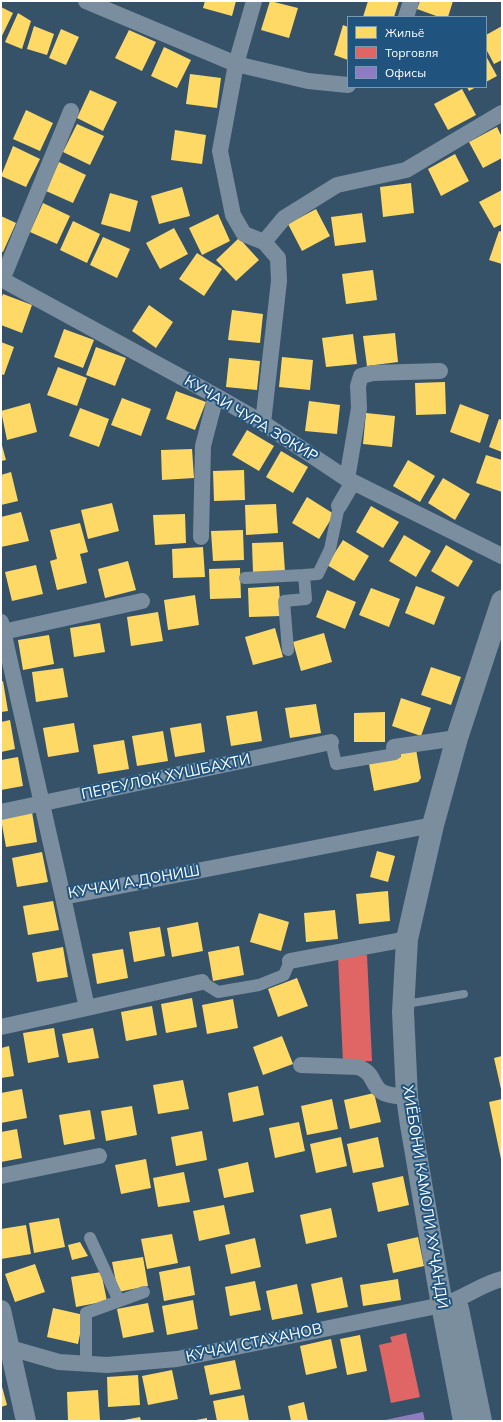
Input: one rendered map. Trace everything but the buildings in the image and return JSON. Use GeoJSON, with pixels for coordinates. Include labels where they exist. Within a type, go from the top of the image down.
{"type":"FeatureCollection","features":[{"type":"Feature","properties":{"kind":"main road","name":"ХИЁБОНИ КАМОЛИ ХУҶАНДӢ"},"geometry":{"type":"LineString","coordinates":[[481,1421],[449,1303],[406,1097],[403,1012],[407,939],[433,825],[457,738],[502,601]]}},
{"type":"Feature","properties":{"kind":"main road","name":"ХИЁБОНИ КАМОЛИ ХУҶАНДӢ"},"geometry":{"type":"LineString","coordinates":[[464,1421],[449,1303],[418,1098],[412,1003],[419,937],[444,823],[469,736],[502,633]]}},
{"type":"Feature","properties":{"kind":"street"},"geometry":{"type":"LineString","coordinates":[[86,1],[236,64],[308,81],[347,85]]}},
{"type":"Feature","properties":{"kind":"street"},"geometry":{"type":"LineString","coordinates":[[254,1],[236,64],[220,151],[233,214],[244,234],[264,242],[278,258],[279,281],[263,423]]}},
{"type":"Feature","properties":{"kind":"street"},"geometry":{"type":"LineString","coordinates":[[406,16],[411,1]]}},
{"type":"Feature","properties":{"kind":"street"},"geometry":{"type":"LineString","coordinates":[[2,279],[71,111]]}},
{"type":"Feature","properties":{"kind":"street"},"geometry":{"type":"LineString","coordinates":[[264,242],[284,218],[337,185],[406,170],[502,113]]}},
{"type":"Feature","properties":{"kind":"street","name":"КУЧАИ ЧУРА ЗОКИР"},"geometry":{"type":"LineString","coordinates":[[2,279],[263,423],[350,480],[502,556]]}},
{"type":"Feature","properties":{"kind":"street"},"geometry":{"type":"LineString","coordinates":[[245,578],[318,574],[330,549],[339,506],[350,480],[359,408],[358,386],[361,376],[372,373],[440,371]]}},
{"type":"Feature","properties":{"kind":"street"},"geometry":{"type":"LineString","coordinates":[[201,537],[202,446],[216,396]]}},
{"type":"Feature","properties":{"kind":"street"},"geometry":{"type":"LineString","coordinates":[[288,650],[284,601],[306,599],[304,575]]}},
{"type":"Feature","properties":{"kind":"street"},"geometry":{"type":"LineString","coordinates":[[2,627],[142,601]]}},
{"type":"Feature","properties":{"kind":"street","name":"КУЧАИ А.ДОНИШ"},"geometry":{"type":"LineString","coordinates":[[2,627],[62,897],[433,825]]}},
{"type":"Feature","properties":{"kind":"street"},"geometry":{"type":"LineString","coordinates":[[331,742],[336,764],[395,754],[394,747],[457,738]]}},
{"type":"Feature","properties":{"kind":"street","name":"ПЕРЕУЛОК ХУШБАХТИ"},"geometry":{"type":"LineString","coordinates":[[1,812],[331,742]]}},
{"type":"Feature","properties":{"kind":"street"},"geometry":{"type":"LineString","coordinates":[[62,897],[87,1008]]}},
{"type":"Feature","properties":{"kind":"street"},"geometry":{"type":"LineString","coordinates":[[1,1027],[202,982],[218,992],[259,985],[284,975],[290,961],[407,939]]}},
{"type":"Feature","properties":{"kind":"street"},"geometry":{"type":"LineString","coordinates":[[301,1064],[358,1067],[367,1070],[380,1091],[391,1096],[406,1097]]}},
{"type":"Feature","properties":{"kind":"street"},"geometry":{"type":"LineString","coordinates":[[1,1176],[99,1156]]}},
{"type":"Feature","properties":{"kind":"street"},"geometry":{"type":"LineString","coordinates":[[90,1238],[119,1301]]}},
{"type":"Feature","properties":{"kind":"street","name":"КӮЧАИ СТАХАНОВ"},"geometry":{"type":"LineString","coordinates":[[5,1348],[58,1362],[107,1365],[177,1359],[449,1303],[492,1281],[502,1279]]}},
{"type":"Feature","properties":{"kind":"street"},"geometry":{"type":"LineString","coordinates":[[86,1363],[86,1313],[144,1292]]}},
{"type":"Feature","properties":{"kind":"street"},"geometry":{"type":"LineString","coordinates":[[1,1310],[5,1348],[26,1421]]}},
{"type":"Feature","properties":{"kind":"lane"},"geometry":{"type":"LineString","coordinates":[[412,1003],[464,994]]}}]}
